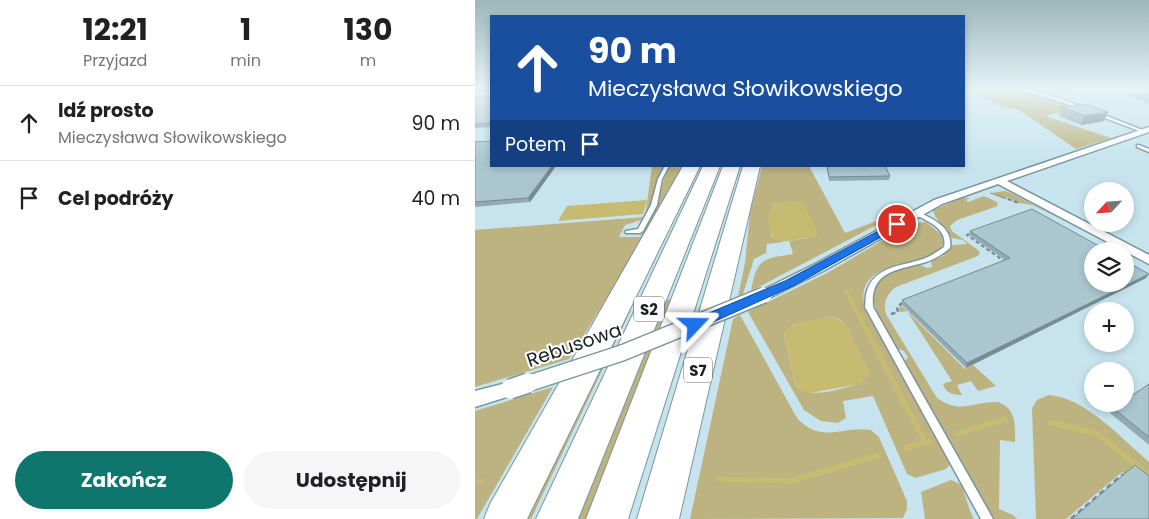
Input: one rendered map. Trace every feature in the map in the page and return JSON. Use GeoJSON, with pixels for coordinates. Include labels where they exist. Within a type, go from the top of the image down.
{"type":"FeatureCollection","features":[{"type":"Feature","properties":{"kind":"highway"},"geometry":{"type":"LineString","coordinates":[[505,519],[691,167]]}},
{"type":"Feature","properties":{"kind":"highway","name":"S2"},"geometry":{"type":"LineString","coordinates":[[557,519],[712,167]]}},
{"type":"Feature","properties":{"kind":"highway","name":"S2"},"geometry":{"type":"LineString","coordinates":[[607,519],[732,167]]}},
{"type":"Feature","properties":{"kind":"highway","name":"S7"},"geometry":{"type":"LineString","coordinates":[[658,519],[752,167]]}},
{"type":"Feature","properties":{"kind":"street","name":"Rebusowa"},"geometry":{"type":"LineString","coordinates":[[475,399],[628,350],[763,296],[849,252],[916,213],[943,200],[997,180],[1145,132]]}},
{"type":"Feature","properties":{"kind":"street"},"geometry":{"type":"LineString","coordinates":[[997,180],[1149,260]]}},
{"type":"Feature","properties":{"kind":"lane"},"geometry":{"type":"LineString","coordinates":[[1097,114],[1145,132]]}},
{"type":"Feature","properties":{"kind":"lane"},"geometry":{"type":"LineString","coordinates":[[1138,146],[1149,151]]}},
{"type":"Feature","properties":{"kind":"lane"},"geometry":{"type":"LineString","coordinates":[[628,232],[640,231],[654,205],[660,179],[666,167]]}},
{"type":"Feature","properties":{"kind":"lane"},"geometry":{"type":"LineString","coordinates":[[916,213],[943,230],[948,239],[947,248],[936,256],[884,273],[872,284],[869,307],[987,519]]}},
{"type":"Feature","properties":{"kind":"path"},"geometry":{"type":"LineString","coordinates":[[994,195],[1011,202],[1026,204]]}},
{"type":"Feature","properties":{"kind":"path"},"geometry":{"type":"LineString","coordinates":[[976,232],[967,235],[1007,262],[997,266]]}},
{"type":"Feature","properties":{"kind":"path"},"geometry":{"type":"LineString","coordinates":[[891,314],[898,312],[898,305],[907,302]]}},
{"type":"Feature","properties":{"kind":"path"},"geometry":{"type":"LineString","coordinates":[[1071,519],[1122,475],[1129,481]]}},
{"type":"Feature","properties":{"kind":"shaded area"},"geometry":{"type":"Polygon","coordinates":[[[1025,114],[1052,114],[1045,116],[1111,138],[1076,149],[1025,114]]]}},
{"type":"Feature","properties":{"kind":"shaded area"},"geometry":{"type":"Polygon","coordinates":[[[652,167],[665,167],[659,179],[645,217],[652,167]]]}},
{"type":"Feature","properties":{"kind":"shaded area"},"geometry":{"type":"Polygon","coordinates":[[[670,167],[683,167],[644,238],[569,359],[475,387],[475,230],[645,217],[625,225],[619,237],[640,237],[657,205],[670,167]]]}},
{"type":"Feature","properties":{"kind":"shaded area"},"geometry":{"type":"Polygon","coordinates":[[[762,167],[810,167],[845,233],[905,210],[751,291],[756,272],[763,262],[774,257],[793,254],[789,241],[809,238],[794,201],[774,204],[769,223],[772,237],[784,242],[767,244],[766,253],[754,259],[743,294],[738,296],[745,263],[750,213],[762,167]]]}},
{"type":"Feature","properties":{"kind":"shaded area"},"geometry":{"type":"Polygon","coordinates":[[[1005,191],[1058,218],[1032,205],[1012,202],[1014,200],[1007,197],[1004,199],[991,193],[1005,191]]]}},
{"type":"Feature","properties":{"kind":"shaded area"},"geometry":{"type":"Polygon","coordinates":[[[984,196],[997,202],[998,206],[957,220],[950,226],[952,231],[978,250],[980,253],[978,256],[896,287],[887,297],[885,308],[887,316],[937,398],[953,406],[998,402],[1012,413],[1015,424],[1015,442],[1000,440],[999,509],[1013,515],[1017,519],[993,519],[904,363],[908,357],[904,351],[896,348],[875,306],[874,295],[876,286],[884,278],[918,264],[927,268],[932,267],[931,261],[943,256],[953,245],[967,244],[963,240],[952,238],[936,218],[933,210],[962,198],[970,198],[966,200],[968,202],[984,196]]]}},
{"type":"Feature","properties":{"kind":"shaded area"},"geometry":{"type":"Polygon","coordinates":[[[647,200],[643,214],[558,221],[567,206],[647,200]]]}},
{"type":"Feature","properties":{"kind":"shaded area"},"geometry":{"type":"Polygon","coordinates":[[[794,201],[804,204],[818,233],[808,238],[786,241],[777,240],[771,234],[769,212],[778,203],[794,201]]]}},
{"type":"Feature","properties":{"kind":"shaded area"},"geometry":{"type":"Polygon","coordinates":[[[926,222],[942,235],[943,244],[939,251],[888,268],[877,274],[868,282],[864,293],[865,308],[950,464],[946,469],[916,478],[907,474],[873,396],[843,401],[846,418],[838,423],[821,421],[804,410],[748,312],[829,272],[912,223],[926,222]],[[831,317],[793,324],[784,334],[795,385],[801,390],[817,393],[860,384],[869,373],[845,324],[839,319],[831,317]]]}},
{"type":"Feature","properties":{"kind":"shaded area"},"geometry":{"type":"Polygon","coordinates":[[[674,298],[588,519],[578,519],[666,300],[674,298]]]}},
{"type":"Feature","properties":{"kind":"shaded area"},"geometry":{"type":"Polygon","coordinates":[[[901,305],[907,311],[900,312],[901,305]]]}},
{"type":"Feature","properties":{"kind":"shaded area"},"geometry":{"type":"Polygon","coordinates":[[[631,310],[531,519],[522,519],[626,311],[631,310]]]}},
{"type":"Feature","properties":{"kind":"shaded area"},"geometry":{"type":"Polygon","coordinates":[[[907,311],[965,369],[973,365],[996,386],[978,391],[971,381],[957,385],[962,395],[953,394],[948,391],[943,384],[952,381],[907,311]]]}},
{"type":"Feature","properties":{"kind":"shaded area"},"geometry":{"type":"Polygon","coordinates":[[[740,315],[797,418],[806,426],[815,431],[824,432],[871,430],[879,437],[907,501],[907,509],[903,518],[690,519],[733,319],[740,315]]]}},
{"type":"Feature","properties":{"kind":"shaded area"},"geometry":{"type":"Polygon","coordinates":[[[831,317],[845,324],[869,373],[860,384],[810,393],[801,391],[795,385],[784,333],[792,325],[831,317]]]}},
{"type":"Feature","properties":{"kind":"shaded area"},"geometry":{"type":"Polygon","coordinates":[[[553,387],[477,519],[475,519],[475,411],[553,387]]]}},
{"type":"Feature","properties":{"kind":"shaded area"},"geometry":{"type":"Polygon","coordinates":[[[1049,395],[1076,403],[1084,408],[1084,412],[1091,412],[1115,431],[1149,462],[1149,496],[1122,472],[1066,519],[1036,519],[1032,408],[1037,400],[1049,395]]]}},
{"type":"Feature","properties":{"kind":"shaded area"},"geometry":{"type":"Polygon","coordinates":[[[951,480],[960,484],[974,519],[925,519],[921,492],[951,480]]]}},
{"type":"Feature","properties":{"kind":"building"},"geometry":{"type":"Polygon","coordinates":[[[475,114],[490,114],[490,123],[475,124],[475,114]]]}},
{"type":"Feature","properties":{"kind":"building"},"geometry":{"type":"Polygon","coordinates":[[[490,141],[490,167],[551,167],[528,198],[475,202],[475,142],[490,141]]]}},
{"type":"Feature","properties":{"kind":"building"},"geometry":{"type":"Polygon","coordinates":[[[827,167],[886,167],[890,176],[829,177],[827,167]]]}},
{"type":"Feature","properties":{"kind":"building"},"geometry":{"type":"Polygon","coordinates":[[[1032,209],[1092,242],[1084,242],[1084,292],[1112,292],[1092,302],[1084,302],[1084,306],[967,363],[902,300],[1010,258],[970,231],[1032,209]]]}},
{"type":"Feature","properties":{"kind":"building"},"geometry":{"type":"Polygon","coordinates":[[[1134,266],[1149,274],[1134,281],[1134,266]]]}},
{"type":"Feature","properties":{"kind":"building"},"geometry":{"type":"Polygon","coordinates":[[[1149,384],[1149,437],[1118,412],[1134,412],[1134,394],[1149,384]]]}},
{"type":"Feature","properties":{"kind":"building"},"geometry":{"type":"Polygon","coordinates":[[[1135,465],[1149,476],[1149,519],[1072,519],[1135,465]]]}},
{"type":"Feature","properties":{"kind":"waterway"},"geometry":{"type":"LineString","coordinates":[[847,292],[895,385]]}},
{"type":"Feature","properties":{"kind":"waterway"},"geometry":{"type":"LineString","coordinates":[[894,383],[925,442]]}},
{"type":"Feature","properties":{"kind":"waterway"},"geometry":{"type":"LineString","coordinates":[[957,434],[1005,419]]}},
{"type":"Feature","properties":{"kind":"waterway"},"geometry":{"type":"LineString","coordinates":[[1052,423],[1097,433],[1149,476]]}},
{"type":"Feature","properties":{"kind":"waterway"},"geometry":{"type":"LineString","coordinates":[[906,448],[930,441]]}},
{"type":"Feature","properties":{"kind":"waterway"},"geometry":{"type":"LineString","coordinates":[[719,479],[790,481],[877,456]]}},
{"type":"Feature","properties":{"kind":"waterway"},"geometry":{"type":"LineString","coordinates":[[475,481],[481,481]]}},
{"type":"Feature","properties":{"kind":"route"},"geometry":{"type":"LineString","coordinates":[[695,325],[789,283],[849,252],[897,224]]}}]}
